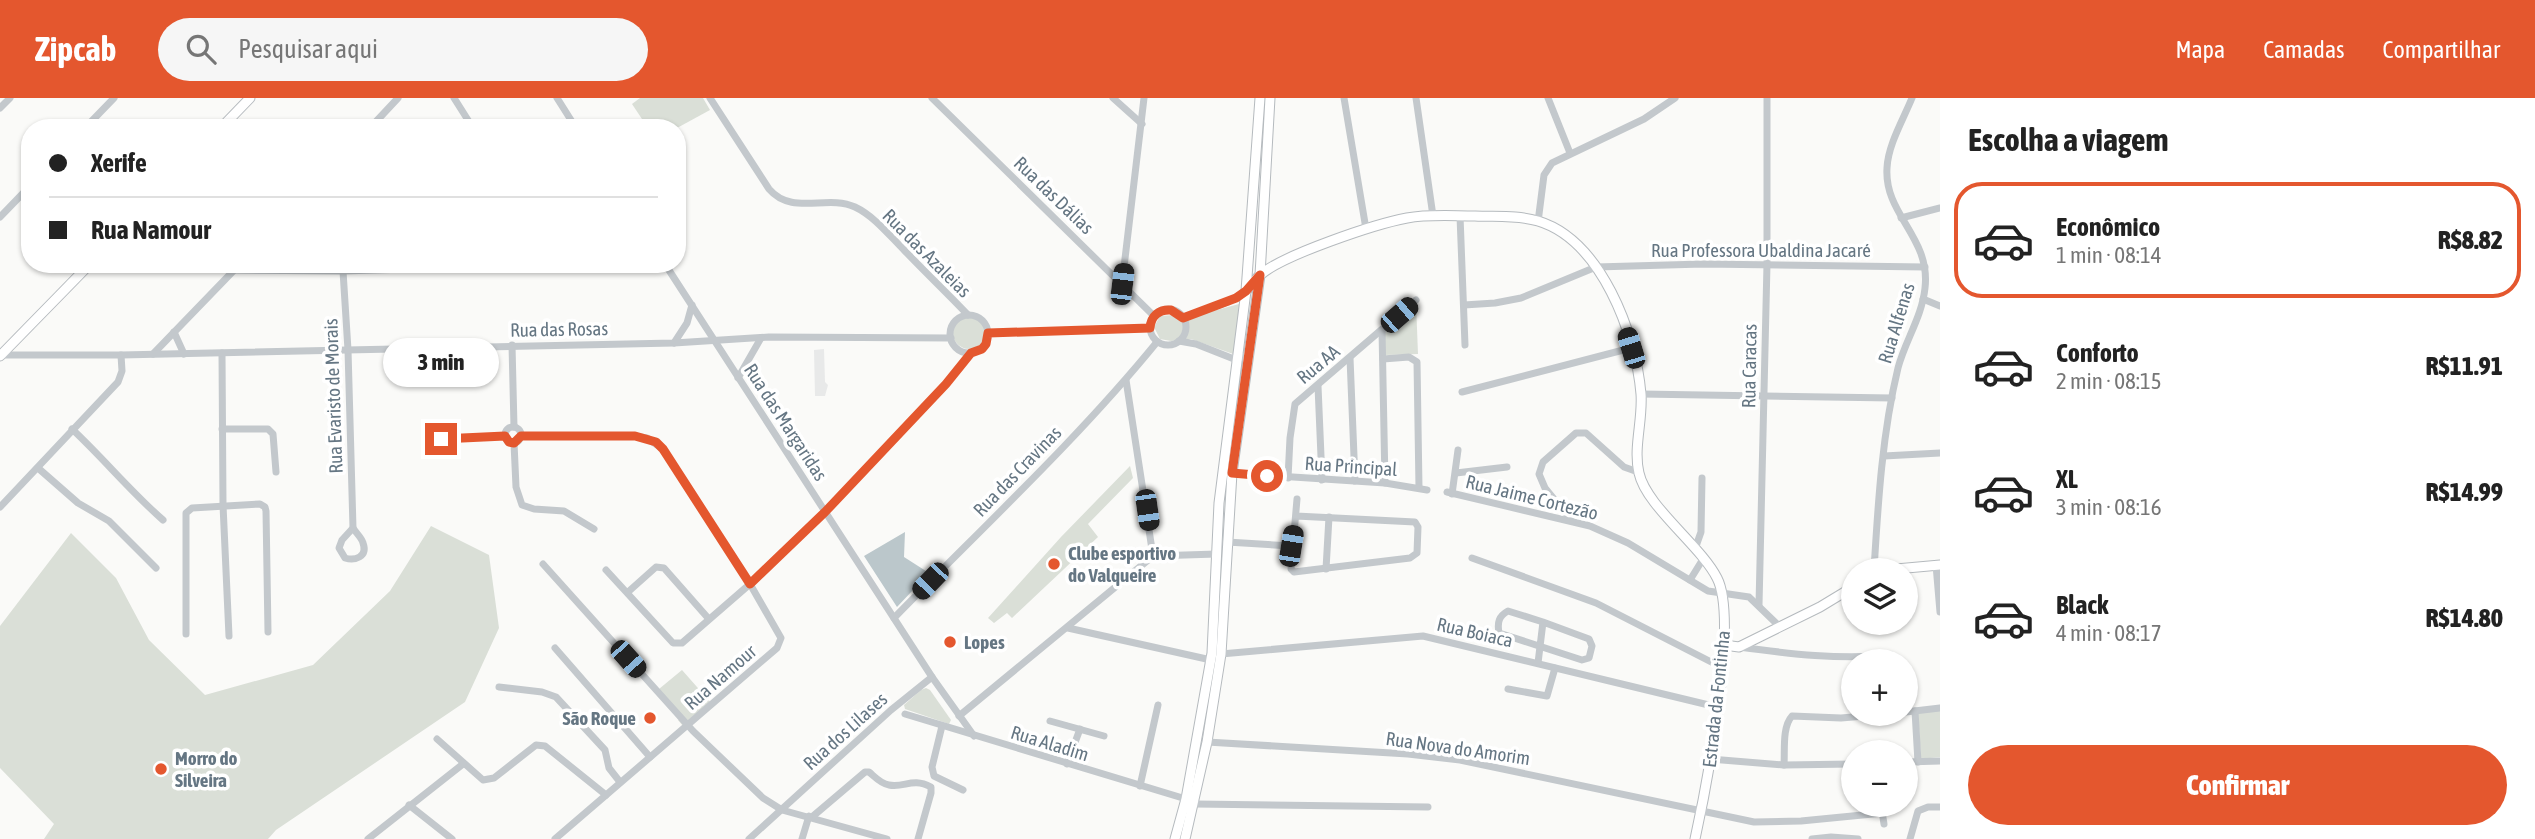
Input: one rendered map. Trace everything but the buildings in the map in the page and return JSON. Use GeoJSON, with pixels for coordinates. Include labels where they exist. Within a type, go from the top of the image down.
{"type":"FeatureCollection","features":[{"type":"Feature","properties":{"kind":"main road"},"geometry":{"type":"LineString","coordinates":[[231,119],[250,98]]}},
{"type":"Feature","properties":{"kind":"main road"},"geometry":{"type":"LineString","coordinates":[[1185,839],[1211,660],[1220,489],[1246,291],[1260,98]]}},
{"type":"Feature","properties":{"kind":"main road"},"geometry":{"type":"LineString","coordinates":[[1175,839],[1191,802],[1207,742],[1222,654],[1232,473],[1260,275],[1270,98]]}},
{"type":"Feature","properties":{"kind":"main road"},"geometry":{"type":"LineString","coordinates":[[1246,291],[1260,275],[1294,257],[1394,220],[1460,216],[1514,218],[1538,222],[1575,242],[1609,286],[1618,306],[1641,394],[1639,472]]}},
{"type":"Feature","properties":{"kind":"main road"},"geometry":{"type":"LineString","coordinates":[[0,356],[81,273]]}},
{"type":"Feature","properties":{"kind":"main road","name":"Estrada da Fontinha"},"geometry":{"type":"LineString","coordinates":[[1639,472],[1651,496],[1718,579],[1723,595],[1724,645],[1710,759],[1695,839]]}},
{"type":"Feature","properties":{"kind":"main road"},"geometry":{"type":"LineString","coordinates":[[1918,567],[1938,565]]}},
{"type":"Feature","properties":{"kind":"main road"},"geometry":{"type":"LineString","coordinates":[[1724,645],[1739,647],[1841,594]]}},
{"type":"Feature","properties":{"kind":"street"},"geometry":{"type":"LineString","coordinates":[[0,108],[10,98]]}},
{"type":"Feature","properties":{"kind":"street"},"geometry":{"type":"LineString","coordinates":[[98,98],[106,106]]}},
{"type":"Feature","properties":{"kind":"street"},"geometry":{"type":"LineString","coordinates":[[94,119],[114,98]]}},
{"type":"Feature","properties":{"kind":"street"},"geometry":{"type":"LineString","coordinates":[[380,119],[398,98]]}},
{"type":"Feature","properties":{"kind":"street"},"geometry":{"type":"LineString","coordinates":[[454,98],[467,119]]}},
{"type":"Feature","properties":{"kind":"street"},"geometry":{"type":"LineString","coordinates":[[557,98],[570,119]]}},
{"type":"Feature","properties":{"kind":"street","name":"Rua das Azaleias"},"geometry":{"type":"LineString","coordinates":[[710,98],[778,198],[784,202],[845,204],[855,207],[881,227],[968,315]]}},
{"type":"Feature","properties":{"kind":"street","name":"Rua das Dálias"},"geometry":{"type":"LineString","coordinates":[[932,98],[1154,316]]}},
{"type":"Feature","properties":{"kind":"street"},"geometry":{"type":"LineString","coordinates":[[1113,98],[1142,124]]}},
{"type":"Feature","properties":{"kind":"street"},"geometry":{"type":"LineString","coordinates":[[1122,284],[1144,98]]}},
{"type":"Feature","properties":{"kind":"street"},"geometry":{"type":"LineString","coordinates":[[1344,98],[1366,229]]}},
{"type":"Feature","properties":{"kind":"street"},"geometry":{"type":"LineString","coordinates":[[1416,98],[1433,216]]}},
{"type":"Feature","properties":{"kind":"street"},"geometry":{"type":"LineString","coordinates":[[1548,98],[1570,153]]}},
{"type":"Feature","properties":{"kind":"street"},"geometry":{"type":"LineString","coordinates":[[1538,222],[1546,169],[1570,153],[1644,119],[1675,98]]}},
{"type":"Feature","properties":{"kind":"street","name":"Rua Caracas"},"geometry":{"type":"LineString","coordinates":[[1759,605],[1765,394],[1767,98]]}},
{"type":"Feature","properties":{"kind":"street","name":"Rua Alfenas"},"geometry":{"type":"LineString","coordinates":[[1875,558],[1892,398],[1899,365],[1915,328],[1923,299],[1925,267],[1916,240],[1891,198],[1886,167],[1912,98]]}},
{"type":"Feature","properties":{"kind":"street"},"geometry":{"type":"LineString","coordinates":[[0,217],[21,195]]}},
{"type":"Feature","properties":{"kind":"street"},"geometry":{"type":"LineString","coordinates":[[1901,218],[1940,208]]}},
{"type":"Feature","properties":{"kind":"street"},"geometry":{"type":"LineString","coordinates":[[1460,216],[1465,345]]}},
{"type":"Feature","properties":{"kind":"street","name":"Rua Professora Ubaldina Jacaré"},"geometry":{"type":"LineString","coordinates":[[1596,267],[1767,264],[1925,267]]}},
{"type":"Feature","properties":{"kind":"street"},"geometry":{"type":"LineString","coordinates":[[1464,304],[1495,303],[1521,298],[1596,267]]}},
{"type":"Feature","properties":{"kind":"street"},"geometry":{"type":"LineString","coordinates":[[153,354],[231,273]]}},
{"type":"Feature","properties":{"kind":"street","name":"Rua Evaristo de Morais"},"geometry":{"type":"LineString","coordinates":[[342,273],[348,350],[353,528]]}},
{"type":"Feature","properties":{"kind":"street","name":"Rua das Margaridas"},"geometry":{"type":"LineString","coordinates":[[671,273],[932,677],[974,736]]}},
{"type":"Feature","properties":{"kind":"street"},"geometry":{"type":"LineString","coordinates":[[1183,318],[1228,302],[1246,291]]}},
{"type":"Feature","properties":{"kind":"street"},"geometry":{"type":"LineString","coordinates":[[1923,299],[1940,306]]}},
{"type":"Feature","properties":{"kind":"street","name":"Rua AA"},"geometry":{"type":"LineString","coordinates":[[1288,478],[1295,404],[1416,300]]}},
{"type":"Feature","properties":{"kind":"street"},"geometry":{"type":"LineString","coordinates":[[674,343],[687,323],[692,305]]}},
{"type":"Feature","properties":{"kind":"street"},"geometry":{"type":"LineString","coordinates":[[1179,341],[1185,333],[1183,318],[1171,310],[1162,310],[1154,316],[1150,328],[1157,342],[1166,345],[1179,341],[1196,344],[1238,360],[1250,355]]}},
{"type":"Feature","properties":{"kind":"street"},"geometry":{"type":"LineString","coordinates":[[968,315],[982,320],[988,333],[986,344],[977,352],[971,353],[958,349],[951,338],[953,325],[968,315]]}},
{"type":"Feature","properties":{"kind":"street"},"geometry":{"type":"LineString","coordinates":[[988,333],[1150,328]]}},
{"type":"Feature","properties":{"kind":"street"},"geometry":{"type":"LineString","coordinates":[[1382,330],[1384,483]]}},
{"type":"Feature","properties":{"kind":"street"},"geometry":{"type":"LineString","coordinates":[[174,332],[184,354]]}},
{"type":"Feature","properties":{"kind":"street"},"geometry":{"type":"LineString","coordinates":[[738,378],[761,338]]}},
{"type":"Feature","properties":{"kind":"street","name":"Rua das Rosas"},"geometry":{"type":"LineString","coordinates":[[0,356],[674,343],[761,338],[951,338]]}},
{"type":"Feature","properties":{"kind":"street","name":"Rua das Cravinas"},"geometry":{"type":"LineString","coordinates":[[894,618],[1126,380],[1157,342]]}},
{"type":"Feature","properties":{"kind":"street"},"geometry":{"type":"LineString","coordinates":[[512,345],[514,426]]}},
{"type":"Feature","properties":{"kind":"street"},"geometry":{"type":"LineString","coordinates":[[1462,392],[1631,348]]}},
{"type":"Feature","properties":{"kind":"street"},"geometry":{"type":"LineString","coordinates":[[222,353],[223,505],[229,636]]}},
{"type":"Feature","properties":{"kind":"street"},"geometry":{"type":"LineString","coordinates":[[606,570],[677,644],[682,643],[750,584],[825,512],[946,384],[971,353]]}},
{"type":"Feature","properties":{"kind":"street"},"geometry":{"type":"LineString","coordinates":[[0,507],[118,382],[122,371],[121,355]]}},
{"type":"Feature","properties":{"kind":"street","name":"Rua Principal"},"geometry":{"type":"LineString","coordinates":[[1232,473],[1384,483],[1423,489],[1417,362],[1409,357],[1383,359]]}},
{"type":"Feature","properties":{"kind":"street"},"geometry":{"type":"LineString","coordinates":[[1350,358],[1355,481]]}},
{"type":"Feature","properties":{"kind":"street"},"geometry":{"type":"LineString","coordinates":[[1126,380],[1153,556]]}},
{"type":"Feature","properties":{"kind":"street"},"geometry":{"type":"LineString","coordinates":[[1318,386],[1322,480]]}},
{"type":"Feature","properties":{"kind":"street"},"geometry":{"type":"LineString","coordinates":[[1641,394],[1892,398]]}},
{"type":"Feature","properties":{"kind":"street"},"geometry":{"type":"LineString","coordinates":[[505,436],[508,429],[514,426]]}},
{"type":"Feature","properties":{"kind":"street"},"geometry":{"type":"LineString","coordinates":[[514,426],[519,429],[521,436],[514,443],[516,487],[522,505],[534,509],[564,511],[594,529]]}},
{"type":"Feature","properties":{"kind":"street"},"geometry":{"type":"LineString","coordinates":[[72,429],[107,461],[135,496],[163,520]]}},
{"type":"Feature","properties":{"kind":"street"},"geometry":{"type":"LineString","coordinates":[[222,429],[268,429],[273,434],[276,472]]}},
{"type":"Feature","properties":{"kind":"street"},"geometry":{"type":"LineString","coordinates":[[1572,520],[1545,488],[1539,474],[1543,463],[1576,433],[1586,433],[1624,467],[1639,472]]}},
{"type":"Feature","properties":{"kind":"street"},"geometry":{"type":"LineString","coordinates":[[441,439],[505,436]]}},
{"type":"Feature","properties":{"kind":"street"},"geometry":{"type":"LineString","coordinates":[[505,436],[509,442],[514,443]]}},
{"type":"Feature","properties":{"kind":"street","name":"Rua Namour"},"geometry":{"type":"LineString","coordinates":[[521,436],[635,436],[656,442],[750,584],[779,633],[780,644],[555,839]]}},
{"type":"Feature","properties":{"kind":"street"},"geometry":{"type":"LineString","coordinates":[[1458,450],[1456,473],[1507,467]]}},
{"type":"Feature","properties":{"kind":"street"},"geometry":{"type":"LineString","coordinates":[[1884,456],[1940,453]]}},
{"type":"Feature","properties":{"kind":"street"},"geometry":{"type":"LineString","coordinates":[[38,468],[78,503],[109,521],[156,568]]}},
{"type":"Feature","properties":{"kind":"street","name":"Rua Jaime Cortezão"},"geometry":{"type":"LineString","coordinates":[[1456,473],[1450,493],[1590,526],[1628,543],[1708,592],[1742,595],[1759,605]]}},
{"type":"Feature","properties":{"kind":"street"},"geometry":{"type":"LineString","coordinates":[[1695,549],[1701,532],[1702,478]]}},
{"type":"Feature","properties":{"kind":"street"},"geometry":{"type":"LineString","coordinates":[[1296,516],[1416,522],[1416,555],[1410,558],[1292,572],[1291,546],[1297,499]]}},
{"type":"Feature","properties":{"kind":"street"},"geometry":{"type":"LineString","coordinates":[[186,634],[186,513],[192,508],[260,504],[265,507],[268,632]]}},
{"type":"Feature","properties":{"kind":"street"},"geometry":{"type":"LineString","coordinates":[[1326,569],[1329,517]]}},
{"type":"Feature","properties":{"kind":"street"},"geometry":{"type":"LineString","coordinates":[[1227,542],[1291,546]]}},
{"type":"Feature","properties":{"kind":"street"},"geometry":{"type":"LineString","coordinates":[[959,716],[1153,556],[1217,554]]}},
{"type":"Feature","properties":{"kind":"street"},"geometry":{"type":"LineString","coordinates":[[1472,558],[1596,603],[1721,667]]}},
{"type":"Feature","properties":{"kind":"street"},"geometry":{"type":"LineString","coordinates":[[1690,580],[1703,559]]}},
{"type":"Feature","properties":{"kind":"street"},"geometry":{"type":"LineString","coordinates":[[543,564],[688,726],[763,798],[782,810],[887,839]]}},
{"type":"Feature","properties":{"kind":"street"},"geometry":{"type":"LineString","coordinates":[[1938,565],[1940,612]]}},
{"type":"Feature","properties":{"kind":"street"},"geometry":{"type":"LineString","coordinates":[[628,592],[660,566],[708,618]]}},
{"type":"Feature","properties":{"kind":"street"},"geometry":{"type":"LineString","coordinates":[[1759,605],[1779,626]]}},
{"type":"Feature","properties":{"kind":"street"},"geometry":{"type":"LineString","coordinates":[[1508,611],[1543,622],[1589,639],[1592,646],[1589,658],[1582,660],[1541,647],[1499,633],[1497,625],[1501,615],[1508,611]]}},
{"type":"Feature","properties":{"kind":"street"},"geometry":{"type":"LineString","coordinates":[[1538,663],[1543,622]]}},
{"type":"Feature","properties":{"kind":"street"},"geometry":{"type":"LineString","coordinates":[[1068,628],[1211,660]]}},
{"type":"Feature","properties":{"kind":"street","name":"Rua Boiaca"},"geometry":{"type":"LineString","coordinates":[[1222,654],[1415,636],[1433,638],[1717,706]]}},
{"type":"Feature","properties":{"kind":"street"},"geometry":{"type":"LineString","coordinates":[[1739,647],[1809,657],[1841,658]]}},
{"type":"Feature","properties":{"kind":"street"},"geometry":{"type":"LineString","coordinates":[[555,648],[650,757]]}},
{"type":"Feature","properties":{"kind":"street"},"geometry":{"type":"LineString","coordinates":[[1507,689],[1548,696],[1555,668]]}},
{"type":"Feature","properties":{"kind":"street","name":"Rua dos Lilases"},"geometry":{"type":"LineString","coordinates":[[749,839],[891,710],[932,677]]}},
{"type":"Feature","properties":{"kind":"street"},"geometry":{"type":"LineString","coordinates":[[499,687],[556,697],[605,750],[609,768],[620,782]]}},
{"type":"Feature","properties":{"kind":"street"},"geometry":{"type":"LineString","coordinates":[[1140,786],[1158,705]]}},
{"type":"Feature","properties":{"kind":"street"},"geometry":{"type":"LineString","coordinates":[[1918,711],[1940,708]]}},
{"type":"Feature","properties":{"kind":"street","name":"Rua Aladim"},"geometry":{"type":"LineString","coordinates":[[905,714],[1191,802],[1427,807]]}},
{"type":"Feature","properties":{"kind":"street"},"geometry":{"type":"LineString","coordinates":[[1784,765],[1787,721],[1792,716],[1841,718]]}},
{"type":"Feature","properties":{"kind":"street"},"geometry":{"type":"LineString","coordinates":[[1050,721],[1104,736]]}},
{"type":"Feature","properties":{"kind":"street"},"geometry":{"type":"LineString","coordinates":[[942,726],[932,767],[934,776],[963,790]]}},
{"type":"Feature","properties":{"kind":"street"},"geometry":{"type":"LineString","coordinates":[[1067,764],[1080,729]]}},
{"type":"Feature","properties":{"kind":"street"},"geometry":{"type":"LineString","coordinates":[[437,739],[463,764],[487,781],[540,745],[550,749],[606,795]]}},
{"type":"Feature","properties":{"kind":"street","name":"Rua Nova do Amorim"},"geometry":{"type":"LineString","coordinates":[[1207,742],[1438,757],[1738,820],[1772,823],[1841,814]]}},
{"type":"Feature","properties":{"kind":"street"},"geometry":{"type":"LineString","coordinates":[[1710,759],[1784,765],[1841,764]]}},
{"type":"Feature","properties":{"kind":"street"},"geometry":{"type":"LineString","coordinates":[[1918,762],[1940,761]]}},
{"type":"Feature","properties":{"kind":"street"},"geometry":{"type":"LineString","coordinates":[[368,839],[463,764]]}},
{"type":"Feature","properties":{"kind":"street"},"geometry":{"type":"LineString","coordinates":[[802,839],[811,817],[865,772],[892,786],[920,782],[931,787],[932,793],[918,839]]}},
{"type":"Feature","properties":{"kind":"street"},"geometry":{"type":"LineString","coordinates":[[409,805],[452,839]]}},
{"type":"Feature","properties":{"kind":"street"},"geometry":{"type":"LineString","coordinates":[[1910,839],[1918,811],[1928,807],[1940,807]]}},
{"type":"Feature","properties":{"kind":"street"},"geometry":{"type":"LineString","coordinates":[[1883,817],[1884,824]]}},
{"type":"Feature","properties":{"kind":"street"},"geometry":{"type":"LineString","coordinates":[[1812,839],[1858,839]]}},
{"type":"Feature","properties":{"kind":"shaded area"},"geometry":{"type":"Polygon","coordinates":[[[640,98],[703,98],[710,110],[686,123],[686,119],[642,119],[632,104],[640,98]]]}},
{"type":"Feature","properties":{"kind":"shaded area"},"geometry":{"type":"Polygon","coordinates":[[[1416,303],[1418,354],[1385,355],[1384,331],[1416,303]]]}},
{"type":"Feature","properties":{"kind":"shaded area"},"geometry":{"type":"Polygon","coordinates":[[[1239,304],[1236,355],[1191,339],[1160,339],[1154,327],[1160,316],[1173,315],[1183,319],[1239,304]]]}},
{"type":"Feature","properties":{"kind":"shaded area"},"geometry":{"type":"Polygon","coordinates":[[[969,317],[981,321],[985,333],[981,345],[969,349],[957,345],[953,333],[957,321],[969,317]]]}},
{"type":"Feature","properties":{"kind":"shaded area"},"geometry":{"type":"Polygon","coordinates":[[[824,349],[825,382],[828,385],[825,396],[815,396],[814,350],[824,349]]]}},
{"type":"Feature","properties":{"kind":"shaded area","name":"Clube esportivo do Valqueire"},"geometry":{"type":"Polygon","coordinates":[[[1130,466],[1133,478],[1088,524],[1098,537],[1012,618],[1007,613],[994,623],[988,618],[1061,537],[1130,466]]]}},
{"type":"Feature","properties":{"kind":"shaded area"},"geometry":{"type":"Polygon","coordinates":[[[431,526],[489,555],[499,628],[465,702],[276,830],[268,839],[44,839],[54,824],[0,768],[0,626],[71,533],[116,578],[149,640],[205,695],[313,665],[390,591],[431,526]]]}},
{"type":"Feature","properties":{"kind":"shaded area"},"geometry":{"type":"Polygon","coordinates":[[[905,532],[904,557],[929,573],[897,607],[864,556],[905,532]]]}},
{"type":"Feature","properties":{"kind":"shaded area"},"geometry":{"type":"Polygon","coordinates":[[[682,670],[712,704],[683,726],[678,720],[685,719],[659,689],[682,670]]]}},
{"type":"Feature","properties":{"kind":"shaded area"},"geometry":{"type":"Polygon","coordinates":[[[926,688],[951,720],[949,724],[905,709],[904,705],[926,688]]]}},
{"type":"Feature","properties":{"kind":"shaded area"},"geometry":{"type":"Polygon","coordinates":[[[1940,710],[1940,757],[1921,759],[1918,713],[1940,710]]]}},
{"type":"Feature","properties":{"kind":"place","name":"Clube esportivo do Valqueire"},"geometry":{"type":"Point","coordinates":[1054,564]}},
{"type":"Feature","properties":{"kind":"place","name":"Lopes"},"geometry":{"type":"Point","coordinates":[950,642]}},
{"type":"Feature","properties":{"kind":"place","name":"São Roque"},"geometry":{"type":"Point","coordinates":[650,718]}},
{"type":"Feature","properties":{"kind":"place","name":"Morro do Silveira"},"geometry":{"type":"Point","coordinates":[161,769]}},
{"type":"Feature","properties":{"kind":"route"},"geometry":{"type":"LineString","coordinates":[[441,439],[505,436],[509,442],[514,443],[519,441],[521,436],[635,436],[656,442],[750,584],[825,512],[946,384],[971,353],[982,349],[988,339],[988,333],[1150,328],[1152,319],[1162,310],[1171,310],[1183,318],[1228,302],[1246,291],[1260,275],[1232,473],[1267,476]]}}]}
